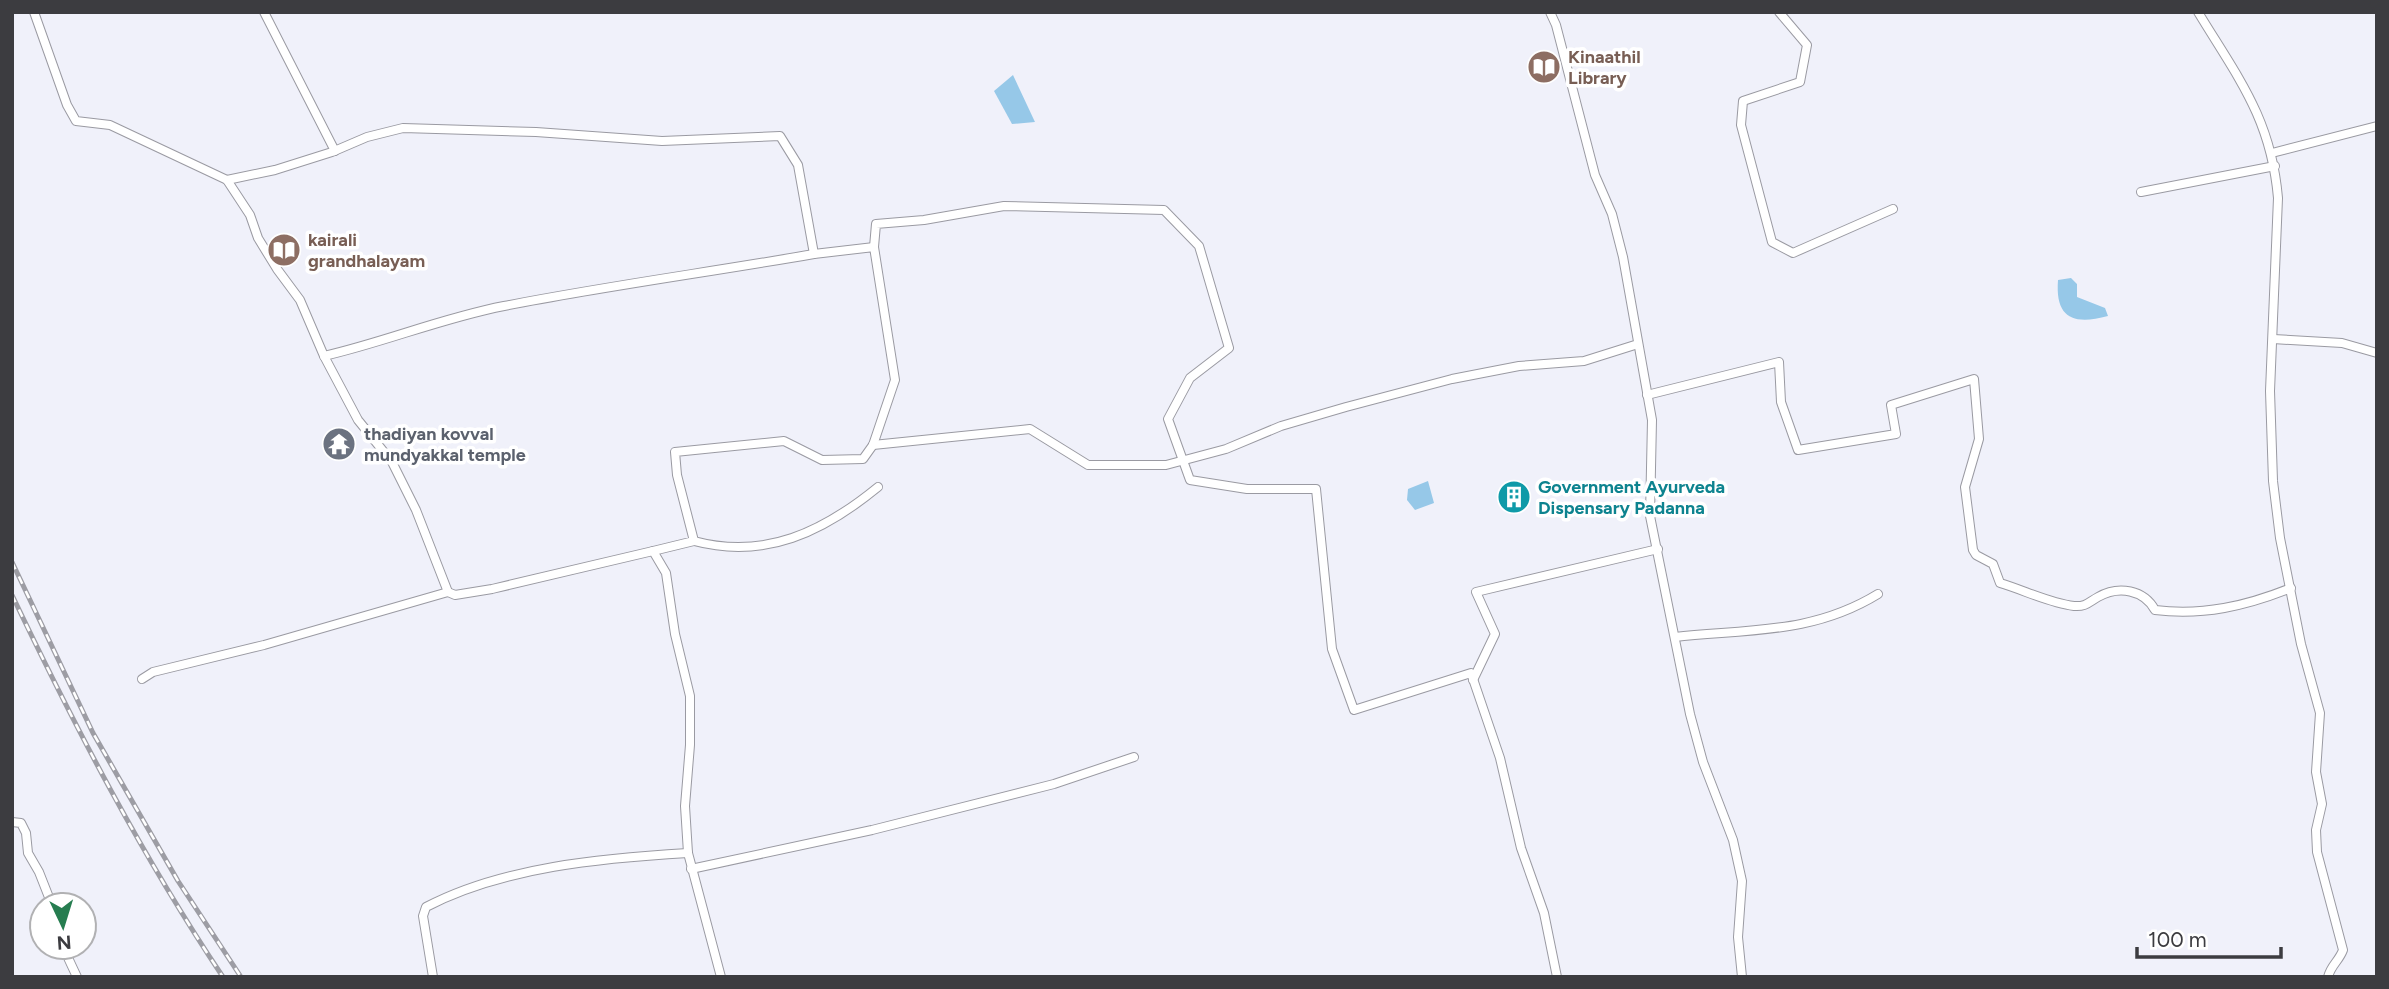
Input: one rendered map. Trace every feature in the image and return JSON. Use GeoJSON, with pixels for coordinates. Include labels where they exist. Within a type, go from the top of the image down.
{"type":"FeatureCollection","features":[{"type":"Feature","properties":{"kind":"street"},"geometry":{"type":"LineString","coordinates":[[34,12],[67,105],[76,121],[110,125],[227,180],[250,215],[258,238],[300,300],[324,356],[358,420],[396,470],[416,510],[448,592]]}},
{"type":"Feature","properties":{"kind":"street"},"geometry":{"type":"LineString","coordinates":[[264,12],[335,151]]}},
{"type":"Feature","properties":{"kind":"street"},"geometry":{"type":"LineString","coordinates":[[1550,12],[1556,25],[1595,175],[1612,214],[1638,344],[1652,420],[1648,495],[1675,637],[1703,762],[1733,840],[1742,881],[1738,937],[1742,977]]}},
{"type":"Feature","properties":{"kind":"street"},"geometry":{"type":"LineString","coordinates":[[1779,12],[1807,45],[1800,82],[1743,101],[1741,125],[1772,242],[1793,253],[1893,209]]}},
{"type":"Feature","properties":{"kind":"street"},"geometry":{"type":"LineString","coordinates":[[2198,12],[2237,71],[2258,111],[2275,166],[2278,198],[2273,262],[2270,425],[2273,481],[2307,671],[2320,712],[2316,772],[2322,804],[2316,830],[2317,852],[2343,950],[2340,958],[2331,966],[2328,977]]}},
{"type":"Feature","properties":{"kind":"street"},"geometry":{"type":"LineString","coordinates":[[2272,153],[2377,126]]}},
{"type":"Feature","properties":{"kind":"street"},"geometry":{"type":"LineString","coordinates":[[227,180],[275,170],[377,134],[403,128],[537,132],[662,141],[780,136],[798,165],[814,254]]}},
{"type":"Feature","properties":{"kind":"street"},"geometry":{"type":"LineString","coordinates":[[2141,191],[2275,166]]}},
{"type":"Feature","properties":{"kind":"street"},"geometry":{"type":"LineString","coordinates":[[694,541],[677,475],[675,452],[784,441],[822,460],[863,459],[873,445],[895,380],[874,247],[876,224],[924,220],[1004,206],[1164,210],[1199,246],[1229,348],[1190,378],[1168,419],[1190,480],[1247,489],[1316,489],[1332,649],[1353,710],[1471,673],[1500,758],[1521,848],[1544,913],[1557,977]]}},
{"type":"Feature","properties":{"kind":"street"},"geometry":{"type":"LineString","coordinates":[[324,356],[385,341],[424,325],[503,306],[814,254],[874,247]]}},
{"type":"Feature","properties":{"kind":"street"},"geometry":{"type":"LineString","coordinates":[[2273,340],[2343,343],[2377,353]]}},
{"type":"Feature","properties":{"kind":"street"},"geometry":{"type":"LineString","coordinates":[[873,445],[1030,429],[1088,465],[1166,465],[1226,449],[1281,426],[1452,379],[1519,366],[1584,361],[1638,344]]}},
{"type":"Feature","properties":{"kind":"street"},"geometry":{"type":"LineString","coordinates":[[1647,395],[1779,362],[1781,402],[1798,450],[1896,435],[1891,405],[1974,379],[1979,439],[1965,487],[1973,550],[1976,555],[1993,564],[2000,583],[2074,606],[2087,606],[2100,595],[2132,591],[2143,594],[2155,610],[2180,613],[2229,609],[2291,588]]}},
{"type":"Feature","properties":{"kind":"street"},"geometry":{"type":"LineString","coordinates":[[142,679],[153,672],[264,645],[448,592],[455,595],[492,589],[694,541],[734,549],[775,544],[837,520],[878,487]]}},
{"type":"Feature","properties":{"kind":"street"},"geometry":{"type":"LineString","coordinates":[[1473,680],[1495,634],[1476,592],[1658,549]]}},
{"type":"Feature","properties":{"kind":"street"},"geometry":{"type":"LineString","coordinates":[[653,551],[666,573],[675,634],[690,696],[685,806],[688,853],[721,977]]}},
{"type":"Feature","properties":{"kind":"street"},"geometry":{"type":"LineString","coordinates":[[1675,637],[1782,629],[1841,615],[1878,594]]}},
{"type":"Feature","properties":{"kind":"street"},"geometry":{"type":"LineString","coordinates":[[691,869],[872,830],[1054,784],[1134,757]]}},
{"type":"Feature","properties":{"kind":"street"},"geometry":{"type":"LineString","coordinates":[[12,822],[21,824],[26,833],[28,853],[40,872],[47,891]]}},
{"type":"Feature","properties":{"kind":"street"},"geometry":{"type":"LineString","coordinates":[[433,977],[423,916],[426,907],[438,901],[478,886],[535,871],[688,853]]}},
{"type":"Feature","properties":{"kind":"street"},"geometry":{"type":"LineString","coordinates":[[70,961],[77,977]]}},
{"type":"Feature","properties":{"kind":"water"},"geometry":{"type":"Polygon","coordinates":[[[1013,75],[1035,122],[1012,124],[994,91],[1013,75]]]}},
{"type":"Feature","properties":{"kind":"water"},"geometry":{"type":"Polygon","coordinates":[[[2071,278],[2077,284],[2077,297],[2105,308],[2108,316],[2076,319],[2064,311],[2058,293],[2058,280],[2071,278]]]}},
{"type":"Feature","properties":{"kind":"water"},"geometry":{"type":"Polygon","coordinates":[[[1428,481],[1434,503],[1415,510],[1407,500],[1408,489],[1428,481]]]}},
{"type":"Feature","properties":{"kind":"railway"},"geometry":{"type":"LineString","coordinates":[[12,562],[93,733],[178,881],[241,977]]}},
{"type":"Feature","properties":{"kind":"railway"},"geometry":{"type":"LineString","coordinates":[[12,595],[60,693],[137,838],[223,977]]}},
{"type":"Feature","properties":{"kind":"place","name":"Kinaathil Library"},"geometry":{"type":"Point","coordinates":[1544,67]}},
{"type":"Feature","properties":{"kind":"place","name":"kairali grandhalayam"},"geometry":{"type":"Point","coordinates":[284,250]}},
{"type":"Feature","properties":{"kind":"place","name":"thadiyan kovval mundyakkal temple"},"geometry":{"type":"Point","coordinates":[339,444]}},
{"type":"Feature","properties":{"kind":"place","name":"Government Ayurveda Dispensary Padanna"},"geometry":{"type":"Point","coordinates":[1514,497]}}]}
